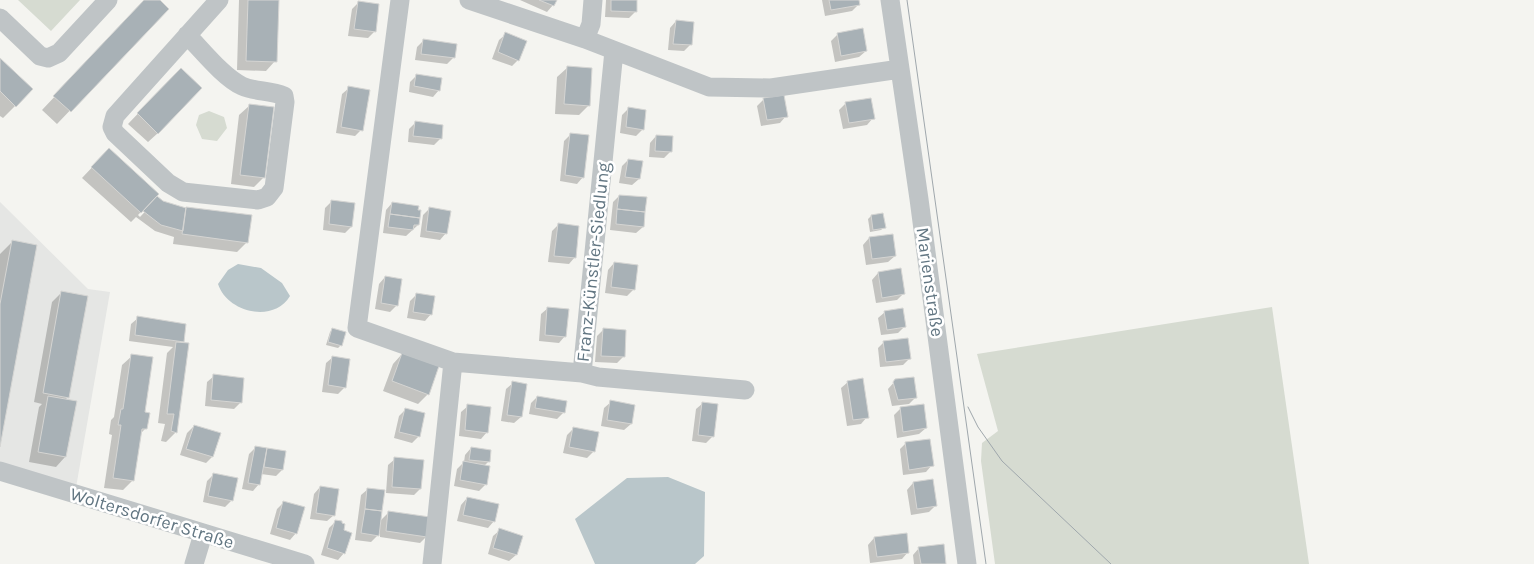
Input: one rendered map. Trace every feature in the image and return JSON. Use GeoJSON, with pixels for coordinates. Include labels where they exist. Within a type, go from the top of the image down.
{"type":"FeatureCollection","features":[{"type":"Feature","properties":{"kind":"street"},"geometry":{"type":"LineString","coordinates":[[0,18],[40,56],[48,58],[59,53],[108,0]]}},
{"type":"Feature","properties":{"kind":"street"},"geometry":{"type":"LineString","coordinates":[[187,35],[230,79],[244,87],[276,92],[284,96],[285,102],[274,188],[267,197],[258,200],[183,192],[168,183],[115,133],[112,127],[115,116],[187,35],[219,0]]}},
{"type":"Feature","properties":{"kind":"street","name":"Franz-Künstler-Siedlung"},"geometry":{"type":"LineString","coordinates":[[400,0],[357,328],[453,362],[582,373],[614,51]]}},
{"type":"Feature","properties":{"kind":"street"},"geometry":{"type":"LineString","coordinates":[[469,0],[585,39],[709,87],[771,88],[900,69]]}},
{"type":"Feature","properties":{"kind":"street"},"geometry":{"type":"LineString","coordinates":[[585,39],[590,24],[593,0]]}},
{"type":"Feature","properties":{"kind":"street","name":"Marienstraße"},"geometry":{"type":"LineString","coordinates":[[890,0],[967,564]]}},
{"type":"Feature","properties":{"kind":"street"},"geometry":{"type":"LineString","coordinates":[[432,564],[453,362]]}},
{"type":"Feature","properties":{"kind":"street"},"geometry":{"type":"LineString","coordinates":[[582,373],[598,377],[745,390]]}},
{"type":"Feature","properties":{"kind":"street","name":"Woltersdorfer Straße"},"geometry":{"type":"LineString","coordinates":[[1,477],[305,564]]}},
{"type":"Feature","properties":{"kind":"street"},"geometry":{"type":"LineString","coordinates":[[194,564],[202,534]]}},
{"type":"Feature","properties":{"kind":"shaded area"},"geometry":{"type":"Polygon","coordinates":[[[18,0],[80,0],[51,31],[18,0]]]}},
{"type":"Feature","properties":{"kind":"shaded area"},"geometry":{"type":"Polygon","coordinates":[[[209,111],[224,117],[227,128],[217,141],[202,139],[196,125],[199,115],[209,111]]]}},
{"type":"Feature","properties":{"kind":"shaded area"},"geometry":{"type":"Polygon","coordinates":[[[0,202],[88,289],[110,292],[74,499],[0,477],[0,202]]]}},
{"type":"Feature","properties":{"kind":"shaded area"},"geometry":{"type":"Polygon","coordinates":[[[238,264],[261,268],[282,283],[290,296],[282,305],[273,310],[262,312],[251,311],[231,302],[223,294],[218,284],[228,270],[238,264]]]}},
{"type":"Feature","properties":{"kind":"shaded area"},"geometry":{"type":"Polygon","coordinates":[[[1272,307],[1309,564],[995,564],[981,461],[982,443],[998,431],[977,354],[1272,307]]]}},
{"type":"Feature","properties":{"kind":"shaded area"},"geometry":{"type":"Polygon","coordinates":[[[668,477],[705,492],[704,556],[695,564],[595,564],[575,519],[627,478],[668,477]]]}},
{"type":"Feature","properties":{"kind":"building"},"geometry":{"type":"Polygon","coordinates":[[[144,0],[160,0],[169,9],[71,112],[53,96],[144,0]]]}},
{"type":"Feature","properties":{"kind":"building"},"geometry":{"type":"Polygon","coordinates":[[[248,0],[279,0],[277,62],[246,61],[248,0]]]}},
{"type":"Feature","properties":{"kind":"building"},"geometry":{"type":"Polygon","coordinates":[[[539,0],[557,0],[554,6],[539,0]]]}},
{"type":"Feature","properties":{"kind":"building"},"geometry":{"type":"Polygon","coordinates":[[[611,0],[637,0],[637,12],[611,11],[611,0]]]}},
{"type":"Feature","properties":{"kind":"building"},"geometry":{"type":"Polygon","coordinates":[[[829,0],[859,0],[860,5],[831,10],[829,0]]]}},
{"type":"Feature","properties":{"kind":"building"},"geometry":{"type":"Polygon","coordinates":[[[358,1],[379,4],[376,32],[354,29],[358,1]]]}},
{"type":"Feature","properties":{"kind":"building"},"geometry":{"type":"Polygon","coordinates":[[[676,20],[694,22],[692,45],[673,44],[676,20]]]}},
{"type":"Feature","properties":{"kind":"building"},"geometry":{"type":"Polygon","coordinates":[[[863,28],[867,51],[841,56],[837,33],[863,28]]]}},
{"type":"Feature","properties":{"kind":"building"},"geometry":{"type":"Polygon","coordinates":[[[505,32],[527,41],[519,61],[498,52],[505,32]]]}},
{"type":"Feature","properties":{"kind":"building"},"geometry":{"type":"Polygon","coordinates":[[[423,39],[457,44],[455,58],[421,54],[423,39]]]}},
{"type":"Feature","properties":{"kind":"building"},"geometry":{"type":"Polygon","coordinates":[[[0,58],[33,89],[16,107],[0,91],[0,58]]]}},
{"type":"Feature","properties":{"kind":"building"},"geometry":{"type":"Polygon","coordinates":[[[567,66],[592,68],[590,106],[564,104],[567,66]]]}},
{"type":"Feature","properties":{"kind":"building"},"geometry":{"type":"Polygon","coordinates":[[[181,68],[202,88],[158,134],[137,113],[181,68]]]}},
{"type":"Feature","properties":{"kind":"building"},"geometry":{"type":"Polygon","coordinates":[[[416,74],[442,78],[440,91],[414,86],[416,74]]]}},
{"type":"Feature","properties":{"kind":"building"},"geometry":{"type":"Polygon","coordinates":[[[348,86],[370,90],[363,131],[341,127],[348,86]]]}},
{"type":"Feature","properties":{"kind":"building"},"geometry":{"type":"Polygon","coordinates":[[[784,95],[788,117],[767,120],[763,98],[784,95]]]}},
{"type":"Feature","properties":{"kind":"building"},"geometry":{"type":"Polygon","coordinates":[[[871,98],[875,119],[849,123],[845,102],[871,98]]]}},
{"type":"Feature","properties":{"kind":"building"},"geometry":{"type":"Polygon","coordinates":[[[249,104],[274,107],[265,178],[240,175],[249,104]]]}},
{"type":"Feature","properties":{"kind":"building"},"geometry":{"type":"Polygon","coordinates":[[[628,107],[646,110],[644,130],[626,127],[628,107]]]}},
{"type":"Feature","properties":{"kind":"building"},"geometry":{"type":"Polygon","coordinates":[[[415,121],[443,125],[442,139],[413,136],[415,121]]]}},
{"type":"Feature","properties":{"kind":"building"},"geometry":{"type":"Polygon","coordinates":[[[570,133],[589,135],[584,178],[565,175],[570,133]]]}},
{"type":"Feature","properties":{"kind":"building"},"geometry":{"type":"Polygon","coordinates":[[[656,135],[673,136],[672,152],[655,151],[656,135]]]}},
{"type":"Feature","properties":{"kind":"building"},"geometry":{"type":"Polygon","coordinates":[[[109,148],[159,194],[141,213],[91,167],[109,148]]]}},
{"type":"Feature","properties":{"kind":"building"},"geometry":{"type":"Polygon","coordinates":[[[628,159],[643,161],[640,179],[625,177],[628,159]]]}},
{"type":"Feature","properties":{"kind":"building"},"geometry":{"type":"Polygon","coordinates":[[[619,195],[647,197],[645,212],[617,209],[619,195]]]}},
{"type":"Feature","properties":{"kind":"building"},"geometry":{"type":"Polygon","coordinates":[[[157,196],[163,201],[186,208],[183,231],[161,225],[143,211],[157,196]]]}},
{"type":"Feature","properties":{"kind":"building"},"geometry":{"type":"Polygon","coordinates":[[[331,200],[355,203],[352,227],[329,224],[331,200]]]}},
{"type":"Feature","properties":{"kind":"building"},"geometry":{"type":"Polygon","coordinates":[[[392,202],[419,206],[418,210],[421,210],[420,218],[390,214],[392,202]]]}},
{"type":"Feature","properties":{"kind":"building"},"geometry":{"type":"Polygon","coordinates":[[[186,207],[252,215],[248,243],[182,234],[186,207]]]}},
{"type":"Feature","properties":{"kind":"building"},"geometry":{"type":"Polygon","coordinates":[[[429,207],[451,211],[447,234],[426,231],[429,207]]]}},
{"type":"Feature","properties":{"kind":"building"},"geometry":{"type":"Polygon","coordinates":[[[617,209],[645,212],[644,227],[616,224],[617,209]]]}},
{"type":"Feature","properties":{"kind":"building"},"geometry":{"type":"Polygon","coordinates":[[[883,213],[886,228],[873,230],[871,215],[883,213]]]}},
{"type":"Feature","properties":{"kind":"building"},"geometry":{"type":"Polygon","coordinates":[[[390,214],[420,218],[419,225],[414,225],[413,230],[388,227],[390,214]]]}},
{"type":"Feature","properties":{"kind":"building"},"geometry":{"type":"Polygon","coordinates":[[[558,223],[579,226],[576,258],[554,256],[558,223]]]}},
{"type":"Feature","properties":{"kind":"building"},"geometry":{"type":"Polygon","coordinates":[[[893,234],[896,256],[872,259],[869,237],[893,234]]]}},
{"type":"Feature","properties":{"kind":"building"},"geometry":{"type":"Polygon","coordinates":[[[12,240],[37,245],[0,447],[0,304],[12,240]]]}},
{"type":"Feature","properties":{"kind":"building"},"geometry":{"type":"Polygon","coordinates":[[[614,262],[638,265],[635,290],[611,287],[614,262]]]}},
{"type":"Feature","properties":{"kind":"building"},"geometry":{"type":"Polygon","coordinates":[[[901,268],[905,294],[882,298],[878,272],[901,268]]]}},
{"type":"Feature","properties":{"kind":"building"},"geometry":{"type":"Polygon","coordinates":[[[385,276],[402,279],[398,306],[381,303],[385,276]]]}},
{"type":"Feature","properties":{"kind":"building"},"geometry":{"type":"Polygon","coordinates":[[[61,291],[88,296],[69,398],[43,393],[61,291]]]}},
{"type":"Feature","properties":{"kind":"building"},"geometry":{"type":"Polygon","coordinates":[[[416,293],[435,296],[432,315],[413,312],[416,293]]]}},
{"type":"Feature","properties":{"kind":"building"},"geometry":{"type":"Polygon","coordinates":[[[547,307],[569,309],[566,337],[545,335],[547,307]]]}},
{"type":"Feature","properties":{"kind":"building"},"geometry":{"type":"Polygon","coordinates":[[[903,308],[906,327],[887,330],[884,311],[903,308]]]}},
{"type":"Feature","properties":{"kind":"building"},"geometry":{"type":"Polygon","coordinates":[[[137,316],[186,324],[184,342],[135,335],[137,316]]]}},
{"type":"Feature","properties":{"kind":"building"},"geometry":{"type":"Polygon","coordinates":[[[332,328],[346,332],[342,346],[328,342],[332,328]]]}},
{"type":"Feature","properties":{"kind":"building"},"geometry":{"type":"Polygon","coordinates":[[[603,328],[626,330],[625,357],[601,356],[603,328]]]}},
{"type":"Feature","properties":{"kind":"building"},"geometry":{"type":"Polygon","coordinates":[[[908,338],[911,359],[886,362],[883,341],[908,338]]]}},
{"type":"Feature","properties":{"kind":"building"},"geometry":{"type":"Polygon","coordinates":[[[176,342],[189,343],[177,433],[171,431],[174,414],[167,414],[176,342]]]}},
{"type":"Feature","properties":{"kind":"building"},"geometry":{"type":"Polygon","coordinates":[[[402,353],[439,366],[429,395],[392,381],[402,353]]]}},
{"type":"Feature","properties":{"kind":"building"},"geometry":{"type":"Polygon","coordinates":[[[131,354],[153,357],[145,412],[150,413],[147,429],[142,429],[134,481],[113,478],[121,425],[118,425],[121,409],[123,409],[131,354]]]}},
{"type":"Feature","properties":{"kind":"building"},"geometry":{"type":"Polygon","coordinates":[[[332,356],[350,359],[346,388],[328,385],[332,356]]]}},
{"type":"Feature","properties":{"kind":"building"},"geometry":{"type":"Polygon","coordinates":[[[213,374],[244,378],[242,403],[211,400],[213,374]]]}},
{"type":"Feature","properties":{"kind":"building"},"geometry":{"type":"Polygon","coordinates":[[[914,377],[917,398],[898,400],[893,382],[895,379],[914,377]]]}},
{"type":"Feature","properties":{"kind":"building"},"geometry":{"type":"Polygon","coordinates":[[[863,378],[869,418],[853,420],[847,381],[863,378]]]}},
{"type":"Feature","properties":{"kind":"building"},"geometry":{"type":"Polygon","coordinates":[[[512,381],[527,384],[522,417],[507,415],[512,381]]]}},
{"type":"Feature","properties":{"kind":"building"},"geometry":{"type":"Polygon","coordinates":[[[48,396],[77,401],[66,457],[38,452],[48,396]]]}},
{"type":"Feature","properties":{"kind":"building"},"geometry":{"type":"Polygon","coordinates":[[[537,396],[567,401],[565,413],[535,408],[537,396]]]}},
{"type":"Feature","properties":{"kind":"building"},"geometry":{"type":"Polygon","coordinates":[[[610,400],[635,405],[632,424],[607,420],[610,400]]]}},
{"type":"Feature","properties":{"kind":"building"},"geometry":{"type":"Polygon","coordinates":[[[702,402],[718,404],[714,437],[698,435],[702,402]]]}},
{"type":"Feature","properties":{"kind":"building"},"geometry":{"type":"Polygon","coordinates":[[[467,404],[491,407],[488,433],[465,430],[467,404]]]}},
{"type":"Feature","properties":{"kind":"building"},"geometry":{"type":"Polygon","coordinates":[[[924,404],[927,428],[903,432],[900,407],[924,404]]]}},
{"type":"Feature","properties":{"kind":"building"},"geometry":{"type":"Polygon","coordinates":[[[405,408],[425,413],[420,437],[399,432],[405,408]]]}},
{"type":"Feature","properties":{"kind":"building"},"geometry":{"type":"Polygon","coordinates":[[[194,425],[221,433],[213,457],[186,449],[194,425]]]}},
{"type":"Feature","properties":{"kind":"building"},"geometry":{"type":"Polygon","coordinates":[[[573,427],[599,432],[595,452],[569,447],[573,427]]]}},
{"type":"Feature","properties":{"kind":"building"},"geometry":{"type":"Polygon","coordinates":[[[930,439],[934,466],[909,470],[905,442],[930,439]]]}},
{"type":"Feature","properties":{"kind":"building"},"geometry":{"type":"Polygon","coordinates":[[[255,446],[267,448],[260,485],[248,483],[255,446]]]}},
{"type":"Feature","properties":{"kind":"building"},"geometry":{"type":"Polygon","coordinates":[[[471,447],[491,450],[490,462],[469,460],[471,447]]]}},
{"type":"Feature","properties":{"kind":"building"},"geometry":{"type":"Polygon","coordinates":[[[267,448],[286,451],[283,470],[264,467],[267,448]]]}},
{"type":"Feature","properties":{"kind":"building"},"geometry":{"type":"Polygon","coordinates":[[[394,457],[424,460],[421,489],[392,487],[394,457]]]}},
{"type":"Feature","properties":{"kind":"building"},"geometry":{"type":"Polygon","coordinates":[[[463,461],[490,466],[487,485],[460,480],[463,461]]]}},
{"type":"Feature","properties":{"kind":"building"},"geometry":{"type":"Polygon","coordinates":[[[213,473],[238,478],[233,501],[208,496],[213,473]]]}},
{"type":"Feature","properties":{"kind":"building"},"geometry":{"type":"Polygon","coordinates":[[[933,479],[937,506],[917,509],[913,482],[933,479]]]}},
{"type":"Feature","properties":{"kind":"building"},"geometry":{"type":"Polygon","coordinates":[[[320,486],[339,489],[335,516],[316,513],[320,486]]]}},
{"type":"Feature","properties":{"kind":"building"},"geometry":{"type":"Polygon","coordinates":[[[367,488],[385,490],[382,511],[365,509],[367,488]]]}},
{"type":"Feature","properties":{"kind":"building"},"geometry":{"type":"Polygon","coordinates":[[[467,497],[499,504],[495,522],[463,515],[467,497]]]}},
{"type":"Feature","properties":{"kind":"building"},"geometry":{"type":"Polygon","coordinates":[[[283,501],[305,507],[297,534],[276,528],[283,501]]]}},
{"type":"Feature","properties":{"kind":"building"},"geometry":{"type":"Polygon","coordinates":[[[365,509],[382,511],[379,536],[361,533],[365,509]]]}},
{"type":"Feature","properties":{"kind":"building"},"geometry":{"type":"Polygon","coordinates":[[[388,511],[430,517],[427,537],[386,531],[388,511]]]}},
{"type":"Feature","properties":{"kind":"building"},"geometry":{"type":"Polygon","coordinates":[[[335,520],[342,521],[345,524],[344,530],[352,533],[345,554],[327,548],[335,520]]]}},
{"type":"Feature","properties":{"kind":"building"},"geometry":{"type":"Polygon","coordinates":[[[499,528],[523,536],[517,555],[493,548],[499,528]]]}},
{"type":"Feature","properties":{"kind":"building"},"geometry":{"type":"Polygon","coordinates":[[[907,533],[909,553],[877,557],[874,537],[907,533]]]}},
{"type":"Feature","properties":{"kind":"building"},"geometry":{"type":"Polygon","coordinates":[[[944,544],[946,564],[921,564],[918,547],[944,544]]]}},
{"type":"Feature","properties":{"kind":"tram line"},"geometry":{"type":"LineString","coordinates":[[907,0],[986,564]]}},
{"type":"Feature","properties":{"kind":"tram line"},"geometry":{"type":"LineString","coordinates":[[968,407],[978,427],[1002,461],[1111,564]]}}]}
